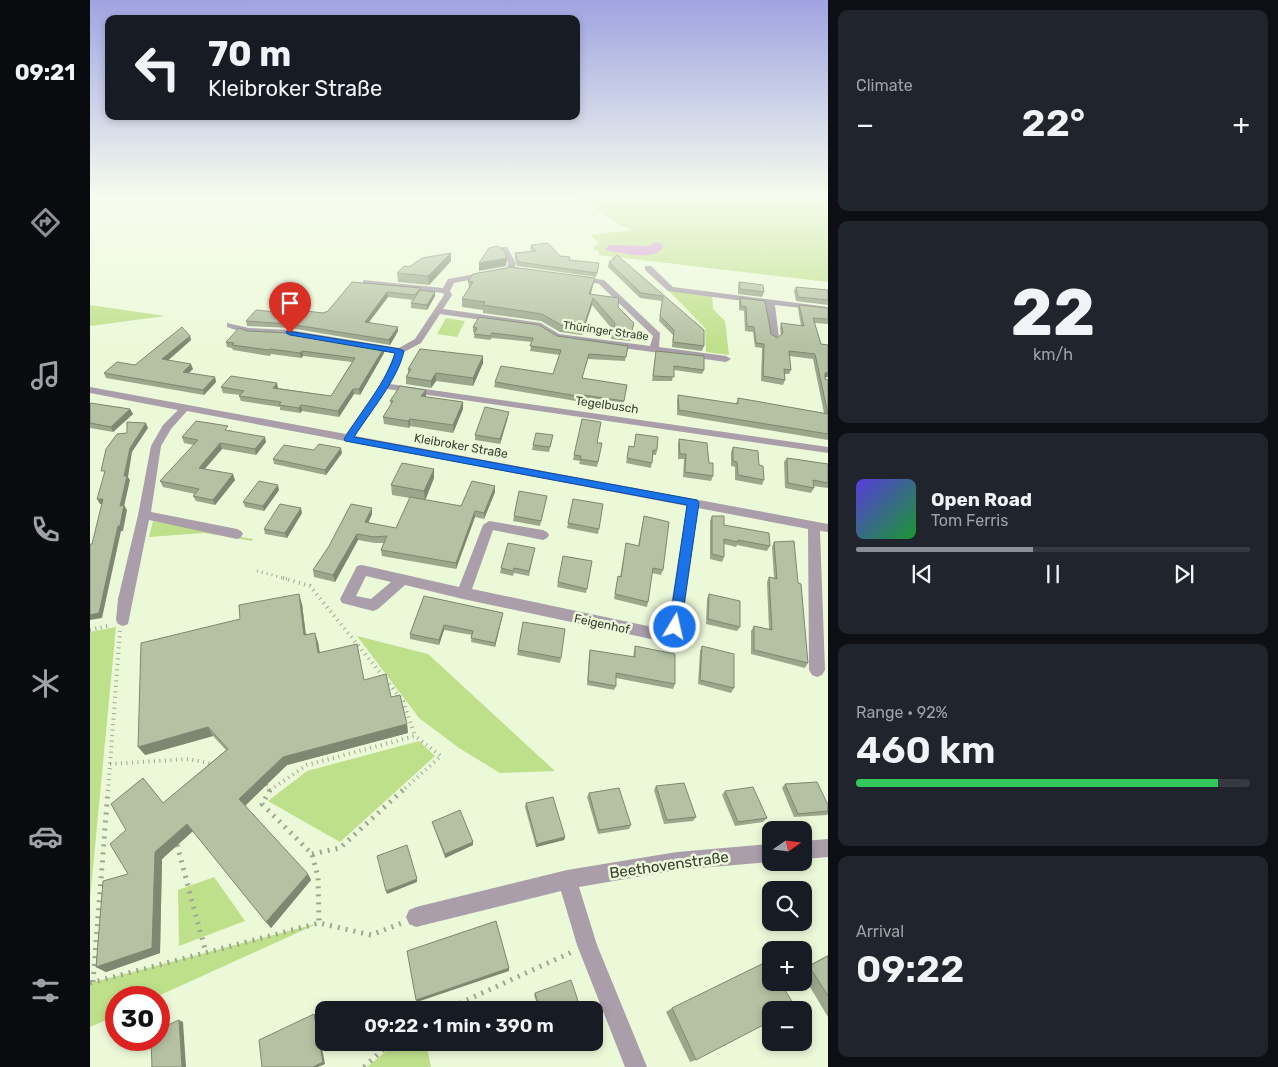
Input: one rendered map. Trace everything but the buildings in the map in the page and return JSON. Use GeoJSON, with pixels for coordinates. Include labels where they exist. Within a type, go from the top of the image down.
{"type":"FeatureCollection","features":[{"type":"Feature","properties":{"kind":"street"},"geometry":{"type":"LineString","coordinates":[[230,325],[248,331],[290,333],[400,351],[418,341],[448,295],[446,291],[448,284],[455,279],[507,271],[512,263],[504,249]]}},
{"type":"Feature","properties":{"kind":"street"},"geometry":{"type":"LineString","coordinates":[[648,268],[671,288],[828,309]]}},
{"type":"Feature","properties":{"kind":"street","name":"Thüringer Straße"},"geometry":{"type":"LineString","coordinates":[[565,277],[601,282],[657,336],[654,349]]}},
{"type":"Feature","properties":{"kind":"street"},"geometry":{"type":"LineString","coordinates":[[366,282],[446,291]]}},
{"type":"Feature","properties":{"kind":"street"},"geometry":{"type":"LineString","coordinates":[[770,301],[775,338]]}},
{"type":"Feature","properties":{"kind":"street","name":"Thüringer Straße"},"geometry":{"type":"LineString","coordinates":[[439,311],[541,326],[557,336],[726,359]]}},
{"type":"Feature","properties":{"kind":"street"},"geometry":{"type":"LineString","coordinates":[[348,439],[383,386],[398,360],[400,351]]}},
{"type":"Feature","properties":{"kind":"street","name":"Tegelbusch"},"geometry":{"type":"LineString","coordinates":[[383,386],[828,450]]}},
{"type":"Feature","properties":{"kind":"street","name":"Kleibroker Straße"},"geometry":{"type":"LineString","coordinates":[[90,390],[821,526]]}},
{"type":"Feature","properties":{"kind":"street"},"geometry":{"type":"LineString","coordinates":[[122,622],[156,446],[167,427],[186,408]]}},
{"type":"Feature","properties":{"kind":"street","name":"Feigenhof"},"geometry":{"type":"LineString","coordinates":[[402,580],[614,627],[665,636],[675,627],[693,503]]}},
{"type":"Feature","properties":{"kind":"street"},"geometry":{"type":"LineString","coordinates":[[144,516],[237,534]]}},
{"type":"Feature","properties":{"kind":"street"},"geometry":{"type":"LineString","coordinates":[[463,594],[489,525],[543,535]]}},
{"type":"Feature","properties":{"kind":"street"},"geometry":{"type":"LineString","coordinates":[[817,670],[821,526]]}},
{"type":"Feature","properties":{"kind":"street"},"geometry":{"type":"LineString","coordinates":[[812,849],[828,848]]}},
{"type":"Feature","properties":{"kind":"street","name":"Beethovenstraße"},"geometry":{"type":"LineString","coordinates":[[416,917],[567,880],[677,861],[762,854]]}},
{"type":"Feature","properties":{"kind":"street"},"geometry":{"type":"LineString","coordinates":[[567,880],[587,945],[636,1067]]}},
{"type":"Feature","properties":{"kind":"path"},"geometry":{"type":"LineString","coordinates":[[257,571],[310,586],[404,701],[416,736],[441,756],[340,848],[312,854]]}},
{"type":"Feature","properties":{"kind":"path"},"geometry":{"type":"LineString","coordinates":[[90,630],[122,622],[92,982],[319,923],[371,935],[416,917]]}},
{"type":"Feature","properties":{"kind":"path"},"geometry":{"type":"LineString","coordinates":[[319,923],[318,877],[312,854],[262,804],[270,790],[307,765],[416,736]]}},
{"type":"Feature","properties":{"kind":"path"},"geometry":{"type":"LineString","coordinates":[[110,764],[188,759],[223,766]]}},
{"type":"Feature","properties":{"kind":"path"},"geometry":{"type":"LineString","coordinates":[[266,785],[270,790]]}},
{"type":"Feature","properties":{"kind":"path"},"geometry":{"type":"LineString","coordinates":[[177,845],[206,953]]}},
{"type":"Feature","properties":{"kind":"path"},"geometry":{"type":"LineString","coordinates":[[465,1001],[587,945]]}},
{"type":"Feature","properties":{"kind":"path"},"geometry":{"type":"LineString","coordinates":[[364,1067],[381,1051]]}},
{"type":"Feature","properties":{"kind":"green space"},"geometry":{"type":"Polygon","coordinates":[[[597,245],[828,245],[828,282],[599,255],[599,252],[593,248],[597,245]]]}},
{"type":"Feature","properties":{"kind":"green space"},"geometry":{"type":"Polygon","coordinates":[[[668,290],[712,295],[713,309],[725,321],[729,355],[706,352],[705,328],[668,290]]]}},
{"type":"Feature","properties":{"kind":"green space"},"geometry":{"type":"Polygon","coordinates":[[[90,305],[165,316],[90,326],[90,305]]]}},
{"type":"Feature","properties":{"kind":"green space"},"geometry":{"type":"Polygon","coordinates":[[[446,318],[465,321],[457,337],[437,334],[446,318]]]}},
{"type":"Feature","properties":{"kind":"green space"},"geometry":{"type":"Polygon","coordinates":[[[153,521],[253,539],[252,541],[205,533],[149,537],[153,521]]]}},
{"type":"Feature","properties":{"kind":"green space"},"geometry":{"type":"Polygon","coordinates":[[[116,627],[90,900],[90,632],[116,627]]]}},
{"type":"Feature","properties":{"kind":"green space"},"geometry":{"type":"Polygon","coordinates":[[[357,636],[428,654],[555,771],[500,773],[459,748],[419,718],[357,636]]]}},
{"type":"Feature","properties":{"kind":"green space"},"geometry":{"type":"Polygon","coordinates":[[[419,741],[435,756],[340,842],[268,801],[307,771],[419,741]]]}},
{"type":"Feature","properties":{"kind":"green space"},"geometry":{"type":"Polygon","coordinates":[[[214,877],[245,921],[179,946],[178,890],[214,877]]]}},
{"type":"Feature","properties":{"kind":"green space"},"geometry":{"type":"Polygon","coordinates":[[[319,923],[170,991],[170,986],[105,986],[105,1021],[90,1027],[90,983],[319,923]]]}},
{"type":"Feature","properties":{"kind":"green space"},"geometry":{"type":"Polygon","coordinates":[[[386,1051],[428,1051],[431,1067],[367,1067],[386,1051]]]}},
{"type":"Feature","properties":{"kind":"shaded area"},"geometry":{"type":"Polygon","coordinates":[[[610,245],[662,245],[663,248],[658,252],[645,255],[605,249],[610,245]]]}},
{"type":"Feature","properties":{"kind":"route"},"geometry":{"type":"LineString","coordinates":[[290,333],[400,351],[398,360],[383,386],[348,439],[693,503],[675,627]]}}]}
